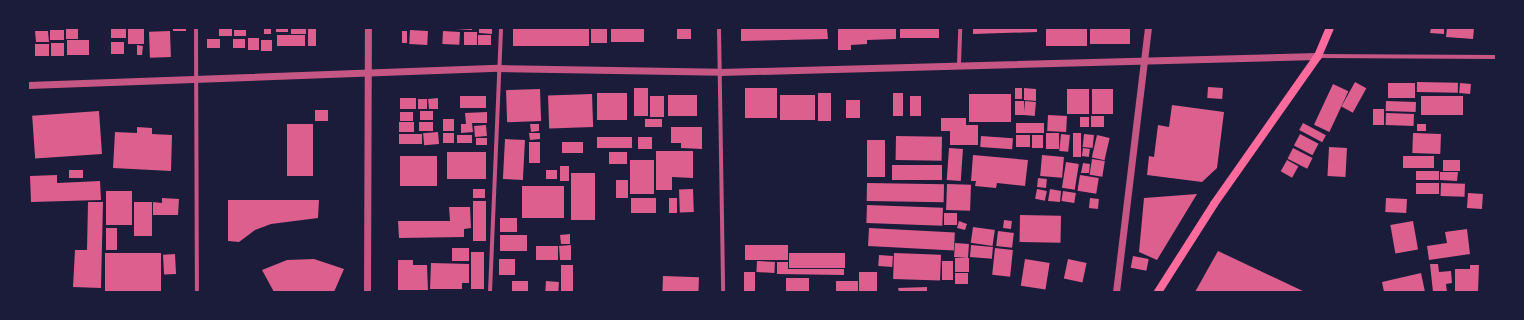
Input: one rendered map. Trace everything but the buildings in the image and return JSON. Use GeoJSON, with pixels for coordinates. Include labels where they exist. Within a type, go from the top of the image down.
{"type":"FeatureCollection","features":[{"type":"Feature","properties":{"kind":"main road"},"geometry":{"type":"LineString","coordinates":[[1158,292],[1214,204],[1318,56],[1330,28]]}},
{"type":"Feature","properties":{"kind":"street"},"geometry":{"type":"LineString","coordinates":[[196,28],[195,80],[199,238],[197,292]]}},
{"type":"Feature","properties":{"kind":"street"},"geometry":{"type":"LineString","coordinates":[[366,292],[368,28]]}},
{"type":"Feature","properties":{"kind":"street"},"geometry":{"type":"LineString","coordinates":[[490,292],[498,68],[501,28]]}},
{"type":"Feature","properties":{"kind":"street"},"geometry":{"type":"LineString","coordinates":[[719,28],[723,292]]}},
{"type":"Feature","properties":{"kind":"street"},"geometry":{"type":"LineString","coordinates":[[959,64],[960,28]]}},
{"type":"Feature","properties":{"kind":"street"},"geometry":{"type":"LineString","coordinates":[[1116,292],[1148,28]]}},
{"type":"Feature","properties":{"kind":"street"},"geometry":{"type":"LineString","coordinates":[[28,85],[367,74],[498,68],[720,72],[959,64],[1318,56],[1496,58]]}}]}
